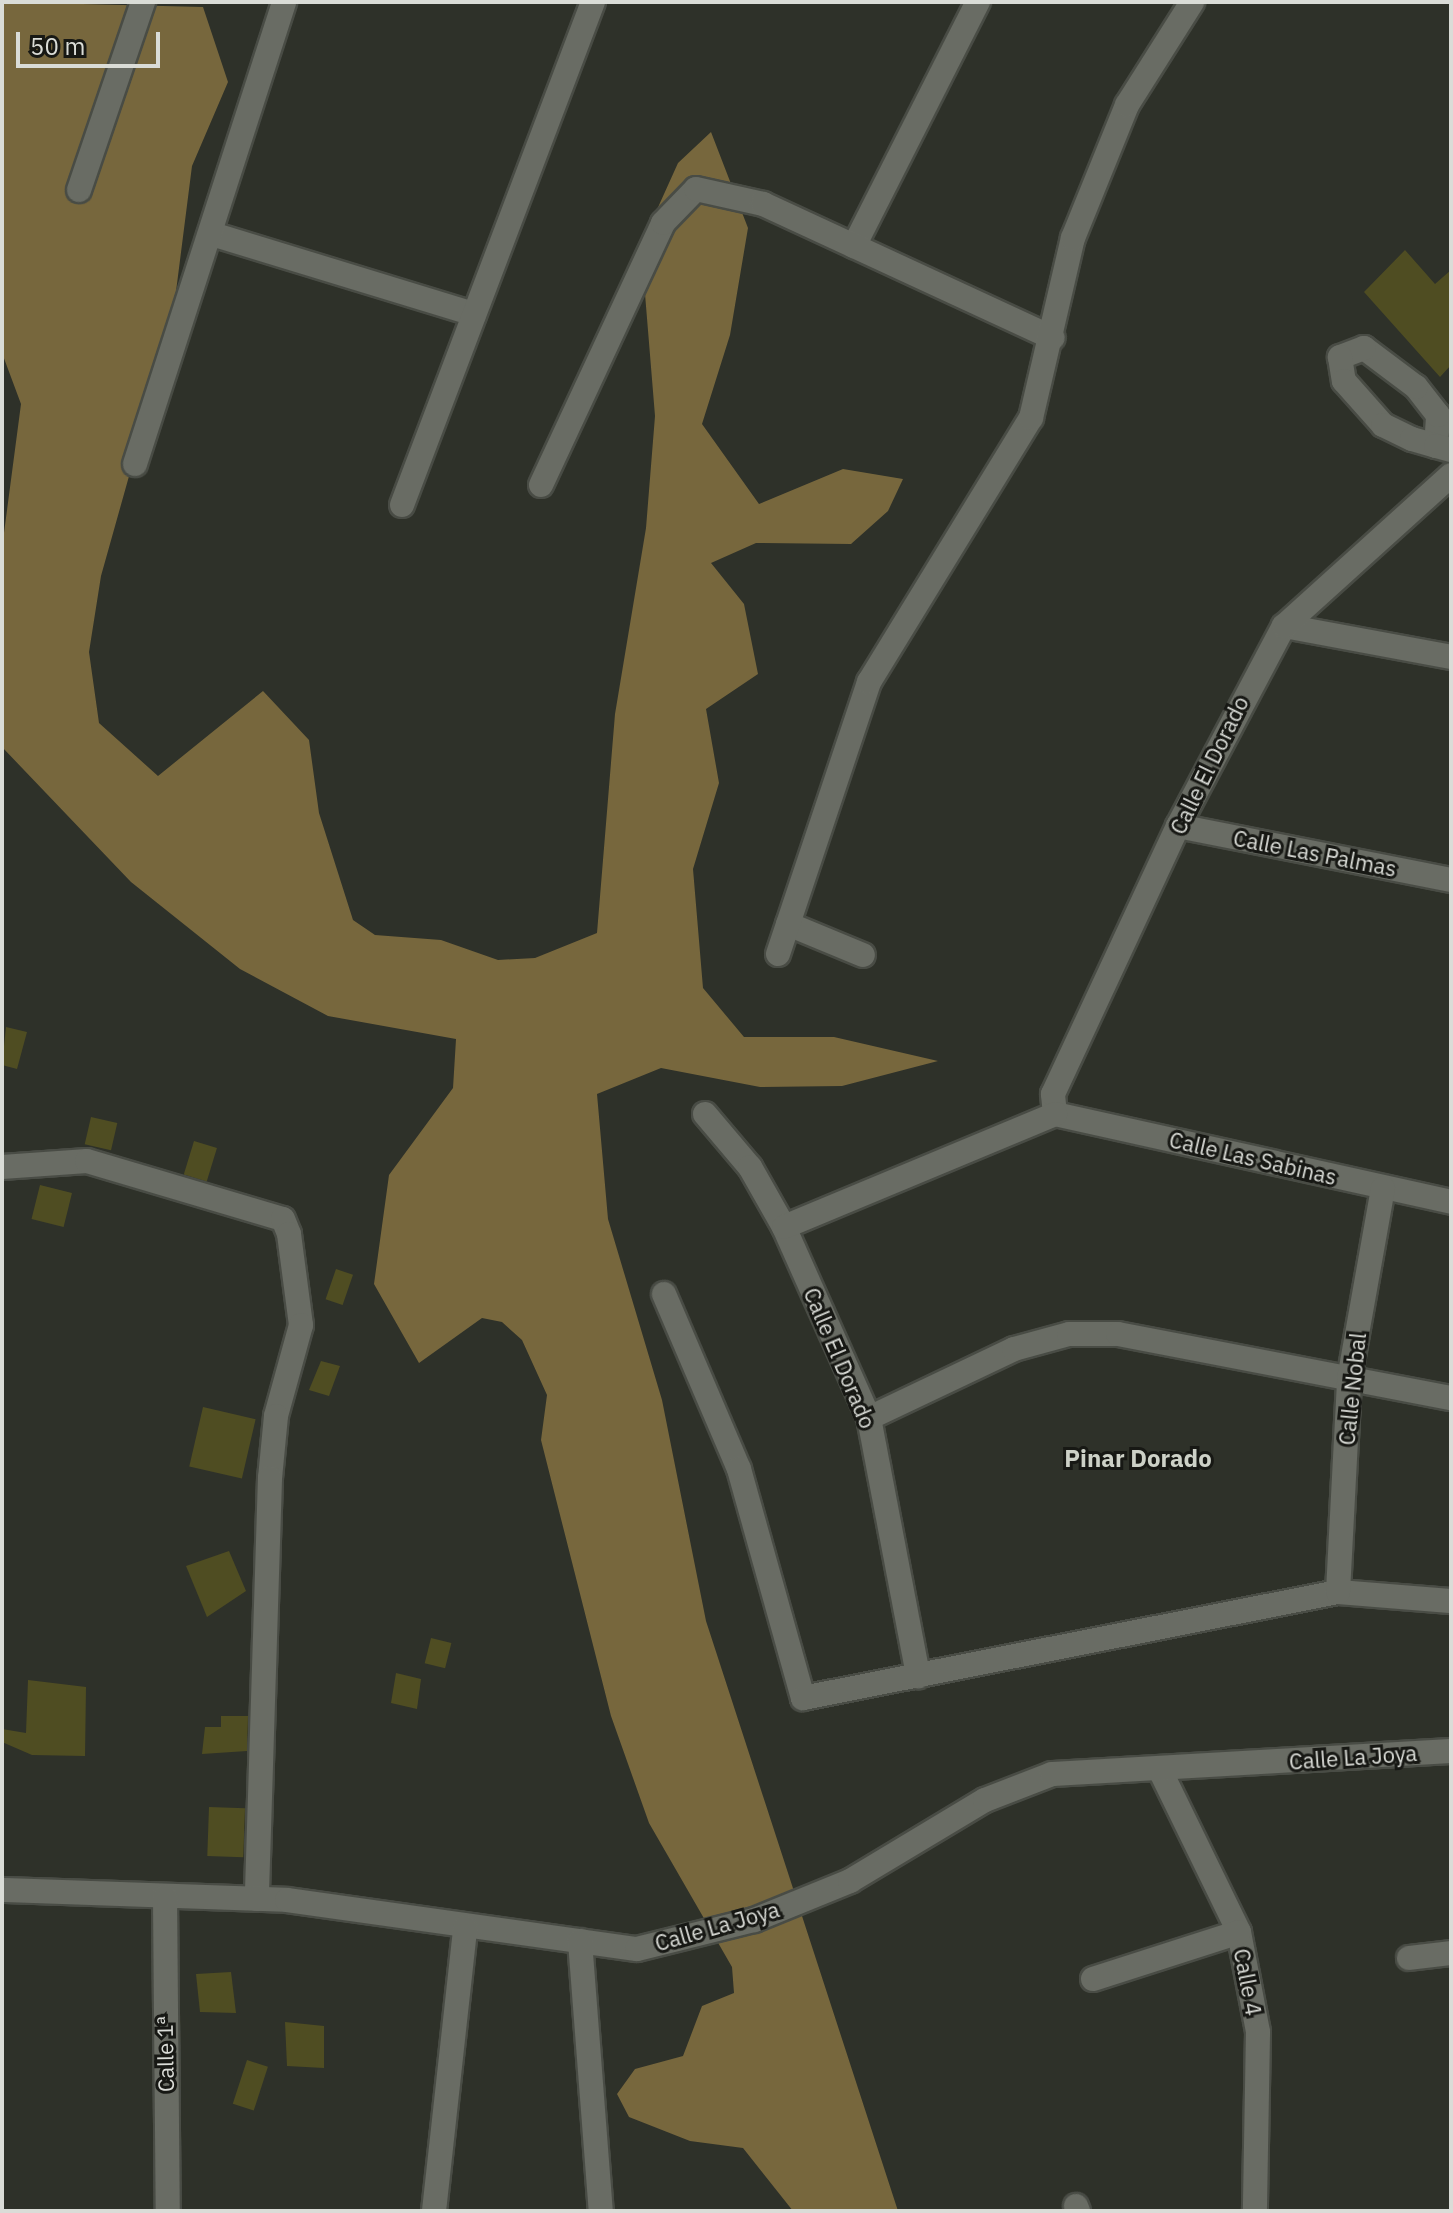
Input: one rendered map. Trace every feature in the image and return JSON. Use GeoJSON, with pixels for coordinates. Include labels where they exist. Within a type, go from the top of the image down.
{"type":"FeatureCollection","features":[{"type":"Feature","properties":{"kind":"street"},"geometry":{"type":"LineString","coordinates":[[79,190],[143,2]]}},
{"type":"Feature","properties":{"kind":"street"},"geometry":{"type":"LineString","coordinates":[[135,464],[212,234],[284,2]]}},
{"type":"Feature","properties":{"kind":"street"},"geometry":{"type":"LineString","coordinates":[[402,505],[593,2]]}},
{"type":"Feature","properties":{"kind":"street"},"geometry":{"type":"LineString","coordinates":[[854,246],[978,2]]}},
{"type":"Feature","properties":{"kind":"street"},"geometry":{"type":"LineString","coordinates":[[778,954],[869,682],[1031,418],[1053,338],[1073,238],[1127,105],[1183,5]]}},
{"type":"Feature","properties":{"kind":"street"},"geometry":{"type":"LineString","coordinates":[[541,485],[680,199],[696,189],[728,192],[1053,338]]}},
{"type":"Feature","properties":{"kind":"street"},"geometry":{"type":"LineString","coordinates":[[212,234],[474,314]]}},
{"type":"Feature","properties":{"kind":"street"},"geometry":{"type":"LineString","coordinates":[[1364,348],[1416,387],[1438,415],[1444,448],[1383,425],[1344,381],[1340,357],[1364,348]]}},
{"type":"Feature","properties":{"kind":"street","name":"Calle El Dorado"},"geometry":{"type":"LineString","coordinates":[[1055,1114],[1053,1094],[1178,826],[1284,626],[1451,475]]}},
{"type":"Feature","properties":{"kind":"street"},"geometry":{"type":"LineString","coordinates":[[1284,626],[1451,657]]}},
{"type":"Feature","properties":{"kind":"street","name":"Calle Las Palmas"},"geometry":{"type":"LineString","coordinates":[[1178,826],[1451,880]]}},
{"type":"Feature","properties":{"kind":"street"},"geometry":{"type":"LineString","coordinates":[[788,924],[863,955]]}},
{"type":"Feature","properties":{"kind":"street","name":"Calle El Dorado"},"geometry":{"type":"LineString","coordinates":[[705,1114],[750,1167],[784,1227],[869,1418],[918,1676]]}},
{"type":"Feature","properties":{"kind":"street"},"geometry":{"type":"LineString","coordinates":[[784,1227],[1055,1114]]}},
{"type":"Feature","properties":{"kind":"street","name":"Calle Las Sabinas"},"geometry":{"type":"LineString","coordinates":[[1055,1114],[1451,1202]]}},
{"type":"Feature","properties":{"kind":"street"},"geometry":{"type":"LineString","coordinates":[[2,1167],[87,1161],[283,1219],[289,1234],[301,1325],[276,1416],[270,1478],[257,1899]]}},
{"type":"Feature","properties":{"kind":"street","name":"Calle Nobal"},"geometry":{"type":"LineString","coordinates":[[1338,1592],[1349,1379],[1383,1188]]}},
{"type":"Feature","properties":{"kind":"street"},"geometry":{"type":"LineString","coordinates":[[664,1294],[739,1469],[796,1689],[812,1700],[1338,1592],[1451,1601]]}},
{"type":"Feature","properties":{"kind":"street"},"geometry":{"type":"LineString","coordinates":[[869,1418],[1014,1349],[1069,1334],[1118,1334],[1451,1398]]}},
{"type":"Feature","properties":{"kind":"street","name":"Calle La Joya"},"geometry":{"type":"LineString","coordinates":[[2,1890],[257,1899],[637,1949],[754,1920],[850,1881],[985,1800],[1052,1774],[1451,1751]]}},
{"type":"Feature","properties":{"kind":"street","name":"Calle 4"},"geometry":{"type":"LineString","coordinates":[[1160,1770],[1239,1932],[1258,2032],[1255,2211]]}},
{"type":"Feature","properties":{"kind":"street","name":"Calle 1ª"},"geometry":{"type":"LineString","coordinates":[[165,1897],[168,2211]]}},
{"type":"Feature","properties":{"kind":"street"},"geometry":{"type":"LineString","coordinates":[[434,2211],[465,1928]]}},
{"type":"Feature","properties":{"kind":"street"},"geometry":{"type":"LineString","coordinates":[[1093,1979],[1239,1932]]}},
{"type":"Feature","properties":{"kind":"street"},"geometry":{"type":"LineString","coordinates":[[580,1941],[601,2211]]}},
{"type":"Feature","properties":{"kind":"street"},"geometry":{"type":"LineString","coordinates":[[1409,1958],[1451,1953]]}},
{"type":"Feature","properties":{"kind":"shaded area"},"geometry":{"type":"Polygon","coordinates":[[[2,2],[203,7],[228,82],[192,166],[172,323],[101,576],[89,652],[99,723],[158,776],[263,691],[309,740],[319,813],[353,920],[375,935],[441,940],[498,960],[535,958],[597,933],[615,714],[646,528],[655,416],[641,245],[678,163],[711,132],[748,228],[730,335],[702,424],[759,504],[843,469],[903,479],[888,511],[851,544],[756,543],[711,563],[744,604],[758,674],[706,709],[719,783],[693,869],[703,988],[744,1037],[834,1037],[938,1061],[842,1086],[760,1087],[661,1068],[597,1094],[608,1219],[662,1400],[706,1621],[898,2211],[793,2211],[743,2148],[690,2141],[629,2117],[617,2094],[635,2069],[683,2056],[702,2006],[734,1993],[732,1967],[649,1823],[611,1716],[541,1440],[547,1395],[522,1340],[502,1322],[482,1318],[419,1363],[374,1284],[389,1175],[453,1088],[456,1039],[328,1016],[240,969],[131,882],[2,747],[2,548],[21,404],[2,353],[2,2]]]}},
{"type":"Feature","properties":{"kind":"building"},"geometry":{"type":"Polygon","coordinates":[[[1405,250],[1435,284],[1451,270],[1451,365],[1440,377],[1364,292],[1405,250]]]}},
{"type":"Feature","properties":{"kind":"building"},"geometry":{"type":"Polygon","coordinates":[[[6,1027],[27,1032],[17,1069],[2,1065],[6,1027]]]}},
{"type":"Feature","properties":{"kind":"building"},"geometry":{"type":"Polygon","coordinates":[[[91,1117],[117,1123],[111,1150],[85,1144],[91,1117]]]}},
{"type":"Feature","properties":{"kind":"building"},"geometry":{"type":"Polygon","coordinates":[[[194,1141],[217,1148],[207,1181],[184,1174],[194,1141]]]}},
{"type":"Feature","properties":{"kind":"building"},"geometry":{"type":"Polygon","coordinates":[[[40,1185],[72,1193],[64,1227],[32,1219],[40,1185]]]}},
{"type":"Feature","properties":{"kind":"building"},"geometry":{"type":"Polygon","coordinates":[[[336,1269],[353,1275],[343,1305],[326,1299],[336,1269]]]}},
{"type":"Feature","properties":{"kind":"building"},"geometry":{"type":"Polygon","coordinates":[[[321,1361],[340,1366],[329,1396],[309,1390],[321,1361]]]}},
{"type":"Feature","properties":{"kind":"building"},"geometry":{"type":"Polygon","coordinates":[[[203,1407],[256,1419],[242,1479],[189,1466],[203,1407]]]}},
{"type":"Feature","properties":{"kind":"building"},"geometry":{"type":"Polygon","coordinates":[[[229,1551],[246,1591],[207,1617],[186,1566],[229,1551]]]}},
{"type":"Feature","properties":{"kind":"building"},"geometry":{"type":"Polygon","coordinates":[[[431,1638],[451,1643],[445,1668],[425,1663],[431,1638]]]}},
{"type":"Feature","properties":{"kind":"building"},"geometry":{"type":"Polygon","coordinates":[[[396,1673],[421,1679],[417,1709],[391,1703],[396,1673]]]}},
{"type":"Feature","properties":{"kind":"building"},"geometry":{"type":"Polygon","coordinates":[[[28,1680],[86,1687],[85,1756],[32,1755],[2,1742],[2,1729],[26,1733],[28,1680]]]}},
{"type":"Feature","properties":{"kind":"building"},"geometry":{"type":"Polygon","coordinates":[[[221,1716],[248,1716],[247,1751],[202,1754],[205,1727],[221,1727],[221,1716]]]}},
{"type":"Feature","properties":{"kind":"building"},"geometry":{"type":"Polygon","coordinates":[[[209,1807],[245,1808],[243,1857],[207,1856],[209,1807]]]}},
{"type":"Feature","properties":{"kind":"building"},"geometry":{"type":"Polygon","coordinates":[[[231,1972],[236,2013],[200,2012],[196,1974],[231,1972]]]}},
{"type":"Feature","properties":{"kind":"building"},"geometry":{"type":"Polygon","coordinates":[[[285,2022],[324,2026],[324,2068],[287,2066],[285,2022]]]}},
{"type":"Feature","properties":{"kind":"building"},"geometry":{"type":"Polygon","coordinates":[[[247,2060],[268,2067],[254,2111],[233,2104],[247,2060]]]}},
{"type":"Feature","properties":{"kind":"district","name":"Pinar Dorado"},"geometry":{"type":"Point","coordinates":[1138,1459]}}]}
